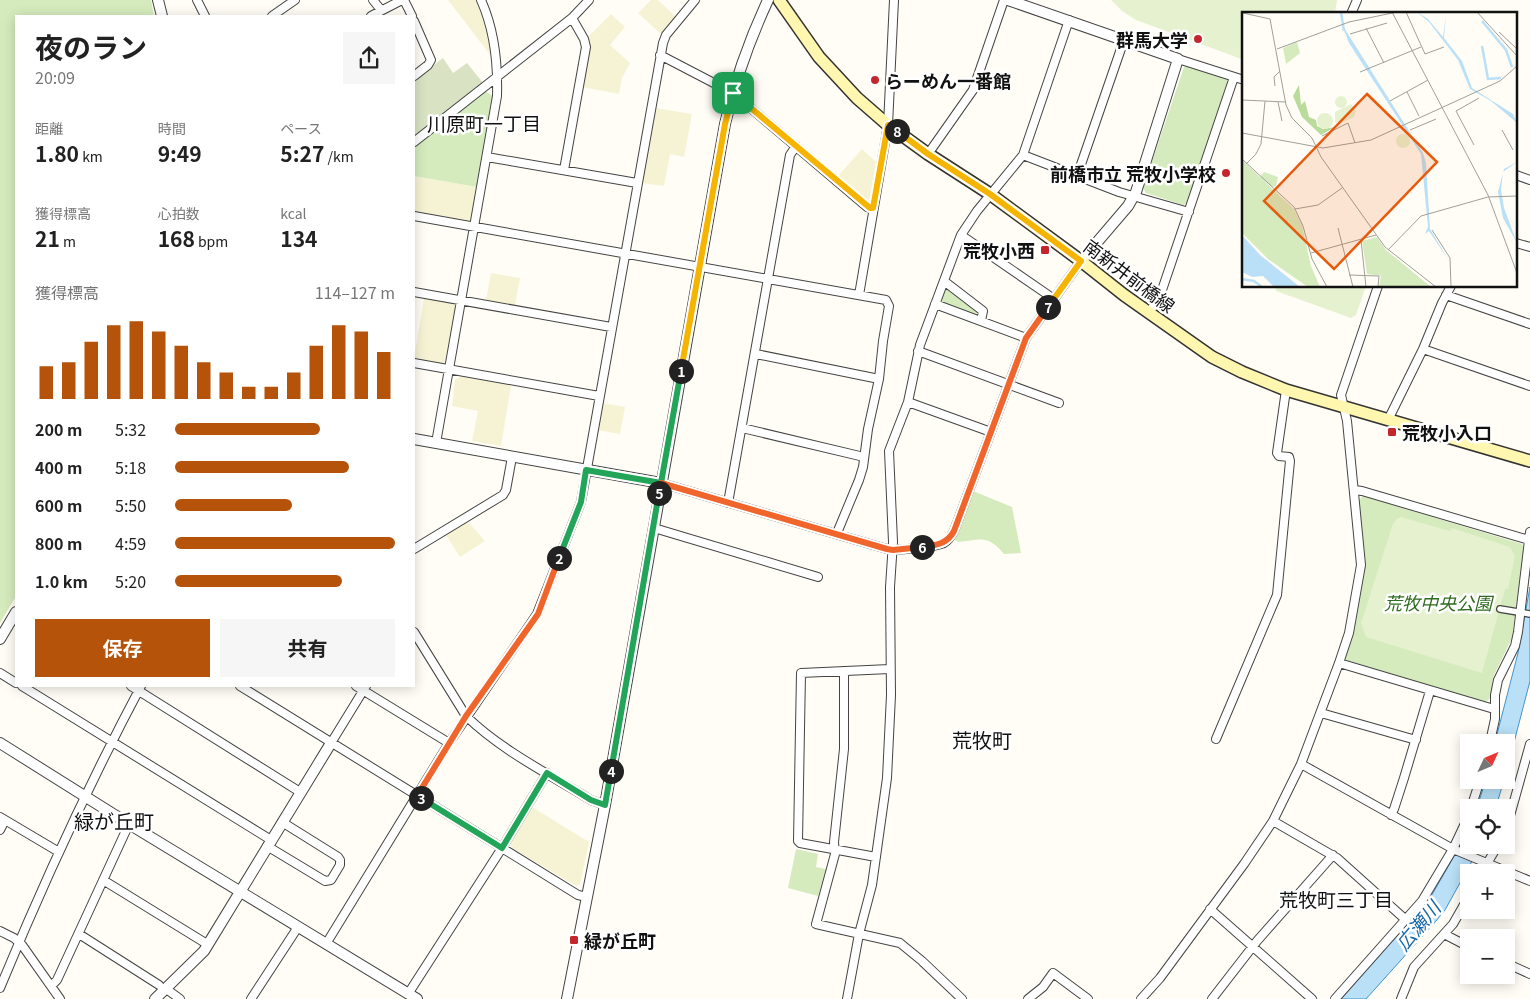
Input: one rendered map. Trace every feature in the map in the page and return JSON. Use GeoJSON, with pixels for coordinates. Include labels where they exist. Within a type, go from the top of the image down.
{"type":"FeatureCollection","features":[{"type":"Feature","properties":{"kind":"main road","name":"南新井前橋線"},"geometry":{"type":"LineString","coordinates":[[779,0],[819,57],[857,98],[888,125],[928,154],[990,194],[1124,295],[1212,356],[1242,372],[1286,390],[1530,461]]}},
{"type":"Feature","properties":{"kind":"street"},"geometry":{"type":"LineString","coordinates":[[197,0],[204,15]]}},
{"type":"Feature","properties":{"kind":"street"},"geometry":{"type":"LineString","coordinates":[[273,15],[295,0]]}},
{"type":"Feature","properties":{"kind":"street"},"geometry":{"type":"LineString","coordinates":[[373,0],[381,10]]}},
{"type":"Feature","properties":{"kind":"street"},"geometry":{"type":"LineString","coordinates":[[373,15],[403,0],[411,15]]}},
{"type":"Feature","properties":{"kind":"street"},"geometry":{"type":"LineString","coordinates":[[436,443],[497,96],[494,40],[481,0]]}},
{"type":"Feature","properties":{"kind":"street"},"geometry":{"type":"LineString","coordinates":[[415,141],[572,18],[590,0]]}},
{"type":"Feature","properties":{"kind":"street"},"geometry":{"type":"LineString","coordinates":[[326,944],[466,716],[540,608],[581,502],[660,54],[666,35],[695,0]]}},
{"type":"Feature","properties":{"kind":"street"},"geometry":{"type":"LineString","coordinates":[[567,999],[605,805],[725,124],[747,46],[768,0]]}},
{"type":"Feature","properties":{"kind":"street"},"geometry":{"type":"LineString","coordinates":[[859,295],[888,125],[894,0]]}},
{"type":"Feature","properties":{"kind":"street"},"geometry":{"type":"LineString","coordinates":[[928,154],[973,90],[1004,0]]}},
{"type":"Feature","properties":{"kind":"street"},"geometry":{"type":"LineString","coordinates":[[1008,0],[1242,79]]}},
{"type":"Feature","properties":{"kind":"street"},"geometry":{"type":"LineString","coordinates":[[1352,12],[1357,0]]}},
{"type":"Feature","properties":{"kind":"street"},"geometry":{"type":"LineString","coordinates":[[161,1],[162,15]]}},
{"type":"Feature","properties":{"kind":"street"},"geometry":{"type":"LineString","coordinates":[[564,170],[586,48],[584,39],[572,18]]}},
{"type":"Feature","properties":{"kind":"street"},"geometry":{"type":"LineString","coordinates":[[847,999],[859,934],[872,885],[887,778],[890,712],[890,587],[893,550],[889,455],[908,402],[918,351],[961,235],[990,194],[1022,155],[1069,20]]}},
{"type":"Feature","properties":{"kind":"street"},"geometry":{"type":"LineString","coordinates":[[415,23],[431,60],[428,65],[415,75]]}},
{"type":"Feature","properties":{"kind":"street"},"geometry":{"type":"LineString","coordinates":[[1077,176],[1124,40]]}},
{"type":"Feature","properties":{"kind":"street"},"geometry":{"type":"LineString","coordinates":[[660,54],[733,93],[867,206],[873,208]]}},
{"type":"Feature","properties":{"kind":"street"},"geometry":{"type":"LineString","coordinates":[[415,439],[661,483],[893,550],[938,545],[951,537],[1026,338],[1081,261],[1128,206],[1134,196],[1178,59]]}},
{"type":"Feature","properties":{"kind":"street"},"geometry":{"type":"LineString","coordinates":[[1149,313],[1160,296],[1234,77]]}},
{"type":"Feature","properties":{"kind":"street"},"geometry":{"type":"LineString","coordinates":[[728,502],[756,354],[790,155],[796,146]]}},
{"type":"Feature","properties":{"kind":"street"},"geometry":{"type":"LineString","coordinates":[[1022,155],[1134,196],[1188,212]]}},
{"type":"Feature","properties":{"kind":"street"},"geometry":{"type":"LineString","coordinates":[[486,157],[637,183]]}},
{"type":"Feature","properties":{"kind":"street"},"geometry":{"type":"LineString","coordinates":[[1518,176],[1530,180]]}},
{"type":"Feature","properties":{"kind":"street"},"geometry":{"type":"LineString","coordinates":[[415,216],[886,300],[888,303],[879,379],[864,457],[859,480],[837,533]]}},
{"type":"Feature","properties":{"kind":"street"},"geometry":{"type":"LineString","coordinates":[[961,235],[1054,299]]}},
{"type":"Feature","properties":{"kind":"street"},"geometry":{"type":"LineString","coordinates":[[944,281],[983,311],[981,321]]}},
{"type":"Feature","properties":{"kind":"street"},"geometry":{"type":"LineString","coordinates":[[1141,999],[1160,978],[1244,864],[1273,821],[1301,764],[1340,663],[1350,632],[1361,565],[1347,421],[1342,407],[1341,395],[1342,387],[1377,288]]}},
{"type":"Feature","properties":{"kind":"street"},"geometry":{"type":"LineString","coordinates":[[1388,420],[1423,349],[1450,288]]}},
{"type":"Feature","properties":{"kind":"street"},"geometry":{"type":"LineString","coordinates":[[415,292],[611,327]]}},
{"type":"Feature","properties":{"kind":"street"},"geometry":{"type":"LineString","coordinates":[[1446,295],[1530,324]]}},
{"type":"Feature","properties":{"kind":"street"},"geometry":{"type":"LineString","coordinates":[[935,304],[1026,338]]}},
{"type":"Feature","properties":{"kind":"street"},"geometry":{"type":"LineString","coordinates":[[1423,349],[1530,386]]}},
{"type":"Feature","properties":{"kind":"street"},"geometry":{"type":"LineString","coordinates":[[918,351],[1059,403]]}},
{"type":"Feature","properties":{"kind":"street"},"geometry":{"type":"LineString","coordinates":[[756,354],[879,379]]}},
{"type":"Feature","properties":{"kind":"street"},"geometry":{"type":"LineString","coordinates":[[415,363],[599,396]]}},
{"type":"Feature","properties":{"kind":"street"},"geometry":{"type":"LineString","coordinates":[[1216,739],[1277,595],[1290,461],[1289,457],[1280,456],[1277,453],[1286,390]]}},
{"type":"Feature","properties":{"kind":"street"},"geometry":{"type":"LineString","coordinates":[[908,402],[991,432]]}},
{"type":"Feature","properties":{"kind":"street"},"geometry":{"type":"LineString","coordinates":[[742,428],[864,457]]}},
{"type":"Feature","properties":{"kind":"street"},"geometry":{"type":"LineString","coordinates":[[415,548],[503,495],[506,490],[512,457]]}},
{"type":"Feature","properties":{"kind":"street"},"geometry":{"type":"LineString","coordinates":[[1354,490],[1530,536],[1525,613],[1514,646],[1498,680],[1494,709],[1495,719],[1492,734]]}},
{"type":"Feature","properties":{"kind":"street"},"geometry":{"type":"LineString","coordinates":[[654,528],[818,577]]}},
{"type":"Feature","properties":{"kind":"street"},"geometry":{"type":"LineString","coordinates":[[1500,609],[1525,613]]}},
{"type":"Feature","properties":{"kind":"street"},"geometry":{"type":"LineString","coordinates":[[0,639],[15,614]]}},
{"type":"Feature","properties":{"kind":"street"},"geometry":{"type":"LineString","coordinates":[[415,634],[466,716],[491,739],[591,800],[605,805]]}},
{"type":"Feature","properties":{"kind":"street"},"geometry":{"type":"LineString","coordinates":[[1340,663],[1494,709]]}},
{"type":"Feature","properties":{"kind":"street"},"geometry":{"type":"LineString","coordinates":[[876,857],[800,843],[798,841],[801,673],[890,669]]}},
{"type":"Feature","properties":{"kind":"street"},"geometry":{"type":"LineString","coordinates":[[844,671],[844,749],[834,842],[835,854],[816,924],[900,943],[917,956],[962,999]]}},
{"type":"Feature","properties":{"kind":"street"},"geometry":{"type":"LineString","coordinates":[[0,673],[15,682]]}},
{"type":"Feature","properties":{"kind":"street"},"geometry":{"type":"LineString","coordinates":[[24,687],[113,742],[325,881],[331,880],[340,866],[341,862],[338,857],[282,822]]}},
{"type":"Feature","properties":{"kind":"street"},"geometry":{"type":"LineString","coordinates":[[242,687],[502,848],[578,894],[587,897]]}},
{"type":"Feature","properties":{"kind":"street"},"geometry":{"type":"LineString","coordinates":[[147,999],[201,947],[207,944],[331,743],[362,688],[449,744]]}},
{"type":"Feature","properties":{"kind":"street"},"geometry":{"type":"LineString","coordinates":[[0,988],[85,796],[140,689],[300,792]]}},
{"type":"Feature","properties":{"kind":"street"},"geometry":{"type":"LineString","coordinates":[[1391,815],[1430,691]]}},
{"type":"Feature","properties":{"kind":"street"},"geometry":{"type":"LineString","coordinates":[[1321,713],[1416,740]]}},
{"type":"Feature","properties":{"kind":"street"},"geometry":{"type":"LineString","coordinates":[[0,743],[410,997],[547,773]]}},
{"type":"Feature","properties":{"kind":"street"},"geometry":{"type":"LineString","coordinates":[[1515,799],[1530,744]]}},
{"type":"Feature","properties":{"kind":"street"},"geometry":{"type":"LineString","coordinates":[[1301,764],[1453,849],[1530,881]]}},
{"type":"Feature","properties":{"kind":"street"},"geometry":{"type":"LineString","coordinates":[[1521,776],[1530,778]]}},
{"type":"Feature","properties":{"kind":"street"},"geometry":{"type":"LineString","coordinates":[[0,830],[2,818],[59,852]]}},
{"type":"Feature","properties":{"kind":"street"},"geometry":{"type":"LineString","coordinates":[[1273,821],[1333,855],[1406,920]]}},
{"type":"Feature","properties":{"kind":"street"},"geometry":{"type":"LineString","coordinates":[[51,986],[57,980],[129,824]]}},
{"type":"Feature","properties":{"kind":"street"},"geometry":{"type":"LineString","coordinates":[[1336,999],[1429,891],[1460,834]]}},
{"type":"Feature","properties":{"kind":"street"},"geometry":{"type":"LineString","coordinates":[[1488,862],[1493,854]]}},
{"type":"Feature","properties":{"kind":"street"},"geometry":{"type":"LineString","coordinates":[[1212,999],[1253,946],[1333,855]]}},
{"type":"Feature","properties":{"kind":"street"},"geometry":{"type":"LineString","coordinates":[[103,880],[207,944]]}},
{"type":"Feature","properties":{"kind":"street"},"geometry":{"type":"LineString","coordinates":[[1210,909],[1312,999]]}},
{"type":"Feature","properties":{"kind":"street"},"geometry":{"type":"LineString","coordinates":[[1401,999],[1414,968],[1453,924],[1460,912]]}},
{"type":"Feature","properties":{"kind":"street"},"geometry":{"type":"LineString","coordinates":[[251,999],[298,927]]}},
{"type":"Feature","properties":{"kind":"street"},"geometry":{"type":"LineString","coordinates":[[0,932],[19,942],[60,999]]}},
{"type":"Feature","properties":{"kind":"street"},"geometry":{"type":"LineString","coordinates":[[79,934],[180,999]]}},
{"type":"Feature","properties":{"kind":"street"},"geometry":{"type":"LineString","coordinates":[[1444,934],[1460,943]]}},
{"type":"Feature","properties":{"kind":"street"},"geometry":{"type":"LineString","coordinates":[[1515,968],[1530,974]]}},
{"type":"Feature","properties":{"kind":"street"},"geometry":{"type":"LineString","coordinates":[[1028,999],[1043,986],[1053,973],[1088,999]]}},
{"type":"Feature","properties":{"kind":"street"},"geometry":{"type":"LineString","coordinates":[[155,999],[162,986]]}},
{"type":"Feature","properties":{"kind":"shaded area"},"geometry":{"type":"Polygon","coordinates":[[[448,0],[476,0],[483,17],[491,56],[448,0]]]}},
{"type":"Feature","properties":{"kind":"shaded area"},"geometry":{"type":"Polygon","coordinates":[[[651,0],[658,0],[676,17],[662,35],[638,13],[651,0]]]}},
{"type":"Feature","properties":{"kind":"shaded area"},"geometry":{"type":"Polygon","coordinates":[[[611,14],[625,27],[610,45],[630,63],[622,78],[619,94],[582,87],[590,45],[588,37],[611,14]]]}},
{"type":"Feature","properties":{"kind":"shaded area"},"geometry":{"type":"Polygon","coordinates":[[[655,108],[692,114],[684,157],[670,154],[664,186],[641,183],[655,108]]]}},
{"type":"Feature","properties":{"kind":"shaded area"},"geometry":{"type":"Polygon","coordinates":[[[862,149],[876,162],[870,199],[866,201],[838,176],[862,149]]]}},
{"type":"Feature","properties":{"kind":"shaded area"},"geometry":{"type":"Polygon","coordinates":[[[415,176],[477,187],[472,218],[468,222],[415,212],[415,176]]]}},
{"type":"Feature","properties":{"kind":"shaded area"},"geometry":{"type":"Polygon","coordinates":[[[491,273],[520,278],[515,305],[486,300],[491,273]]]}},
{"type":"Feature","properties":{"kind":"shaded area"},"geometry":{"type":"Polygon","coordinates":[[[424,298],[451,302],[456,307],[446,361],[442,364],[415,359],[424,298]]]}},
{"type":"Feature","properties":{"kind":"shaded area"},"geometry":{"type":"Polygon","coordinates":[[[461,376],[511,385],[501,446],[472,441],[478,411],[452,406],[455,380],[461,376]]]}},
{"type":"Feature","properties":{"kind":"shaded area"},"geometry":{"type":"Polygon","coordinates":[[[602,403],[625,407],[620,434],[597,430],[602,403]]]}},
{"type":"Feature","properties":{"kind":"shaded area"},"geometry":{"type":"Polygon","coordinates":[[[465,523],[470,524],[485,541],[460,557],[446,535],[465,523]]]}},
{"type":"Feature","properties":{"kind":"shaded area"},"geometry":{"type":"Polygon","coordinates":[[[532,807],[589,842],[580,884],[576,886],[512,848],[510,843],[532,807]]]}},
{"type":"Feature","properties":{"kind":"green space"},"geometry":{"type":"Polygon","coordinates":[[[0,0],[151,0],[154,15],[15,15],[15,598],[0,623],[0,0]]]}},
{"type":"Feature","properties":{"kind":"green space","name":"群馬大学"},"geometry":{"type":"Polygon","coordinates":[[[1111,0],[1337,0],[1335,12],[1242,12],[1242,59],[1136,20],[1122,11],[1111,0]]]}},
{"type":"Feature","properties":{"kind":"green space"},"geometry":{"type":"Polygon","coordinates":[[[443,58],[453,73],[467,63],[483,83],[415,136],[415,80],[443,58]]]}},
{"type":"Feature","properties":{"kind":"green space"},"geometry":{"type":"Polygon","coordinates":[[[1189,65],[1227,79],[1228,83],[1187,203],[1183,205],[1146,193],[1143,188],[1184,67],[1189,65]]]}},
{"type":"Feature","properties":{"kind":"green space"},"geometry":{"type":"Polygon","coordinates":[[[485,91],[493,96],[477,187],[415,176],[415,146],[485,91]]]}},
{"type":"Feature","properties":{"kind":"green space"},"geometry":{"type":"Polygon","coordinates":[[[945,287],[979,310],[978,317],[939,303],[945,287]]]}},
{"type":"Feature","properties":{"kind":"green space"},"geometry":{"type":"Polygon","coordinates":[[[1276,288],[1365,288],[1356,315],[1351,318],[1276,291],[1276,288]]]}},
{"type":"Feature","properties":{"kind":"green space"},"geometry":{"type":"Polygon","coordinates":[[[973,491],[1012,507],[1021,553],[1004,554],[993,543],[984,540],[958,542],[954,539],[973,491]]]}},
{"type":"Feature","properties":{"kind":"green space","name":"荒牧中央公園"},"geometry":{"type":"Polygon","coordinates":[[[1363,496],[1522,544],[1524,548],[1512,638],[1493,677],[1491,697],[1486,702],[1346,660],[1345,658],[1352,639],[1365,567],[1359,500],[1363,496]]]}},
{"type":"Feature","properties":{"kind":"green space","name":"荒牧中央公園"},"geometry":{"type":"Polygon","coordinates":[[[1401,517],[1450,531],[1452,528],[1510,547],[1515,556],[1508,589],[1505,589],[1482,673],[1366,637],[1361,623],[1393,524],[1401,517]]]}},
{"type":"Feature","properties":{"kind":"green space"},"geometry":{"type":"Polygon","coordinates":[[[796,849],[818,854],[816,867],[826,869],[818,896],[788,888],[796,849]]]}},
{"type":"Feature","properties":{"kind":"water"},"geometry":{"type":"Polygon","coordinates":[[[1530,587],[1530,681],[1515,738],[1515,734],[1497,734],[1518,653],[1530,587]]]}},
{"type":"Feature","properties":{"kind":"water"},"geometry":{"type":"Polygon","coordinates":[[[1483,789],[1501,789],[1498,799],[1480,799],[1483,789]]]}},
{"type":"Feature","properties":{"kind":"water","name":"広瀬川"},"geometry":{"type":"Polygon","coordinates":[[[1460,846],[1460,854],[1476,854],[1470,864],[1460,864],[1460,883],[1445,910],[1366,999],[1341,999],[1429,900],[1460,846]]]}},
{"type":"Feature","properties":{"kind":"place","name":"群馬大学"},"geometry":{"type":"Point","coordinates":[1198,39]}},
{"type":"Feature","properties":{"kind":"place","name":"らーめん一番館"},"geometry":{"type":"Point","coordinates":[875,80]}},
{"type":"Feature","properties":{"kind":"place","name":"前橋市立 荒牧小学校"},"geometry":{"type":"Point","coordinates":[1226,173]}},
{"type":"Feature","properties":{"kind":"place","name":"荒牧小西"},"geometry":{"type":"Point","coordinates":[1045,250]}},
{"type":"Feature","properties":{"kind":"place","name":"荒牧小入口"},"geometry":{"type":"Point","coordinates":[1392,432]}},
{"type":"Feature","properties":{"kind":"place","name":"緑が丘町"},"geometry":{"type":"Point","coordinates":[574,940]}},
{"type":"Feature","properties":{"kind":"district","name":"川原町一丁目"},"geometry":{"type":"Point","coordinates":[484,122]}},
{"type":"Feature","properties":{"kind":"district","name":"荒牧町"},"geometry":{"type":"Point","coordinates":[982,739]}},
{"type":"Feature","properties":{"kind":"district","name":"緑が丘町"},"geometry":{"type":"Point","coordinates":[114,820]}},
{"type":"Feature","properties":{"kind":"district","name":"荒牧町三丁目"},"geometry":{"type":"Point","coordinates":[1336,898]}},
{"type":"Feature","properties":{"kind":"route"},"geometry":{"type":"LineString","coordinates":[[733,93],[725,124],[661,483],[586,470],[581,502],[538,614],[466,716],[417,796],[502,848],[547,773],[591,800],[605,805],[661,483],[887,549],[897,550],[944,543],[951,537],[954,531],[1026,338],[1081,261],[990,194],[928,154],[888,125],[873,208],[870,208],[733,93]]}}]}
